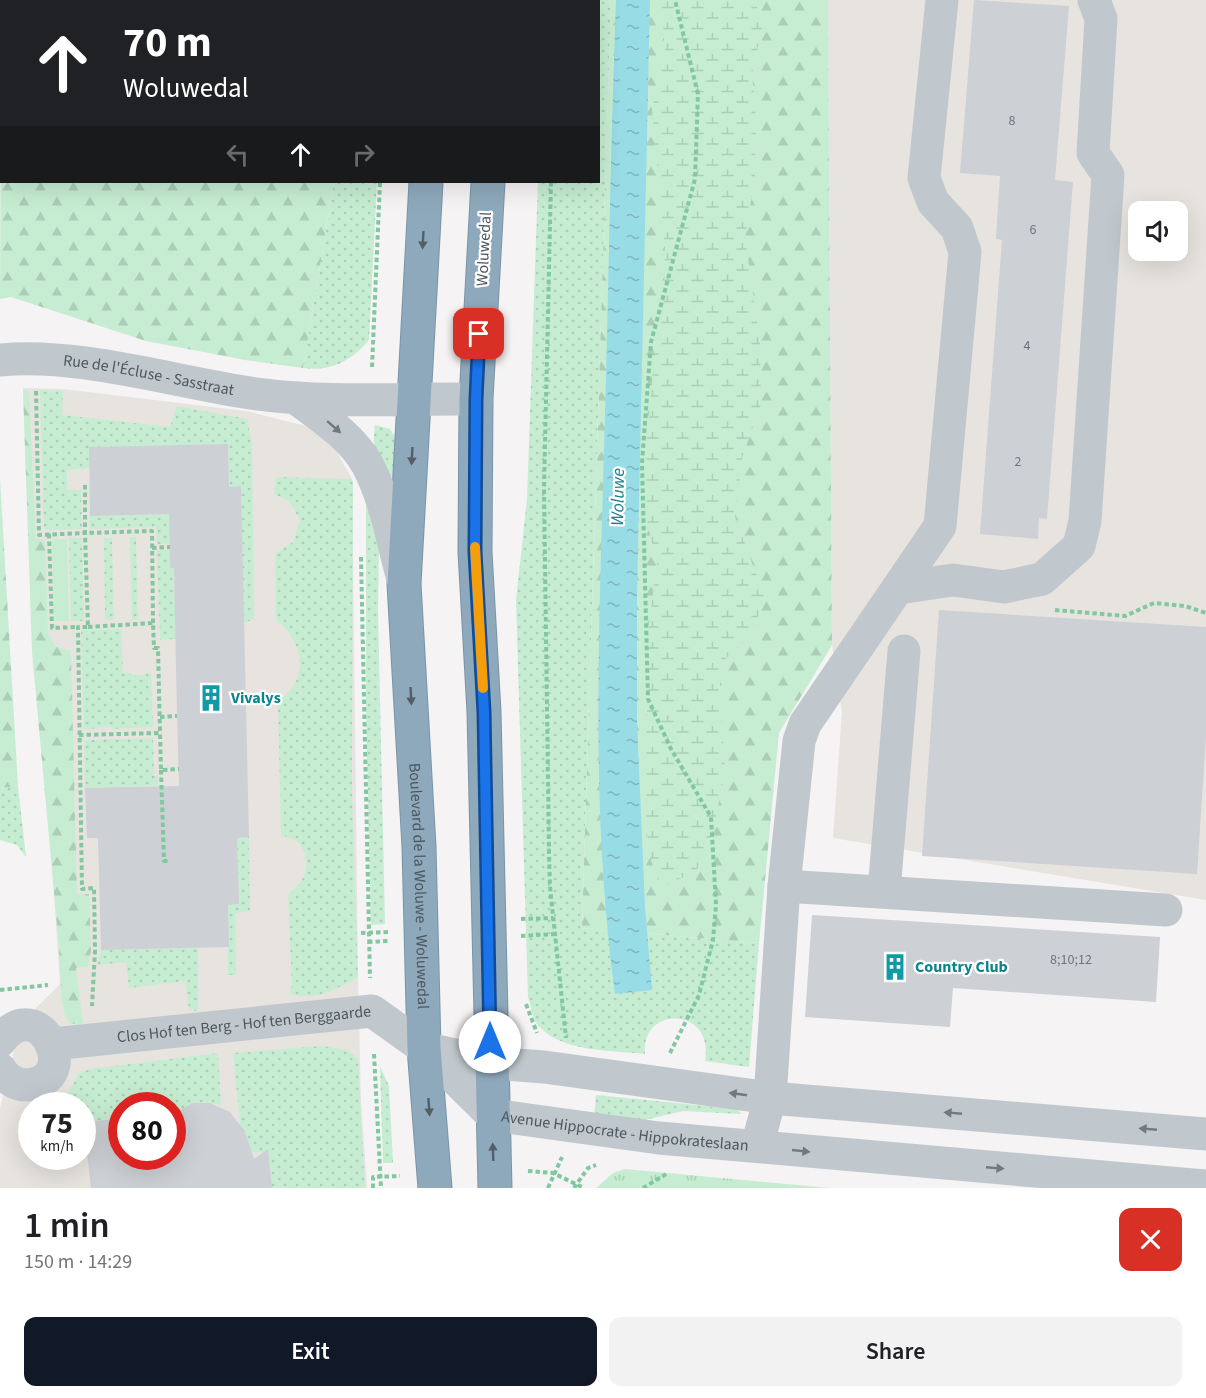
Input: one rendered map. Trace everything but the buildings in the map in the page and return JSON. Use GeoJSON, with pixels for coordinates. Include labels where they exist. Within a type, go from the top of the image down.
{"type":"FeatureCollection","features":[{"type":"Feature","properties":{"kind":"highway"},"geometry":{"type":"LineString","coordinates":[[404,584],[416,398],[426,183]]}},
{"type":"Feature","properties":{"kind":"highway","name":"Woluwedal"},"geometry":{"type":"LineString","coordinates":[[488,183],[476,399],[475,552],[484,712],[490,1063]]}},
{"type":"Feature","properties":{"kind":"highway","name":"Boulevard de la Woluwe - Woluwedal"},"geometry":{"type":"LineString","coordinates":[[404,584],[419,847],[424,1048],[435,1188]]}},
{"type":"Feature","properties":{"kind":"highway"},"geometry":{"type":"LineString","coordinates":[[490,1063],[495,1188]]}},
{"type":"Feature","properties":{"kind":"street"},"geometry":{"type":"LineString","coordinates":[[757,1146],[770,1098],[784,886],[799,741],[805,724],[940,526],[965,252],[957,228],[933,202],[924,178],[942,0]]}},
{"type":"Feature","properties":{"kind":"street"},"geometry":{"type":"LineString","coordinates":[[898,588],[953,580],[1004,587],[1042,579],[1078,546],[1085,521],[1108,175],[1092,153],[1101,19],[1094,0]]}},
{"type":"Feature","properties":{"kind":"street","name":"Rue de l'Écluse - Sasstraat"},"geometry":{"type":"LineString","coordinates":[[0,360],[60,361],[257,394],[296,398],[476,399]]}},
{"type":"Feature","properties":{"kind":"street"},"geometry":{"type":"LineString","coordinates":[[296,398],[331,424],[366,462],[381,494],[404,584]]}},
{"type":"Feature","properties":{"kind":"street"},"geometry":{"type":"LineString","coordinates":[[884,891],[904,651]]}},
{"type":"Feature","properties":{"kind":"street"},"geometry":{"type":"LineString","coordinates":[[784,886],[1166,910]]}},
{"type":"Feature","properties":{"kind":"street","name":"Clos Hof ten Berg - Hof ten Berggaarde"},"geometry":{"type":"LineString","coordinates":[[53,1044],[372,1011],[424,1048]]}},
{"type":"Feature","properties":{"kind":"street"},"geometry":{"type":"LineString","coordinates":[[0,1041],[13,1028],[22,1026],[40,1029],[53,1044],[55,1060],[45,1077],[27,1084],[4,1079]]}},
{"type":"Feature","properties":{"kind":"street"},"geometry":{"type":"LineString","coordinates":[[424,1048],[490,1063],[770,1098],[1206,1134]]}},
{"type":"Feature","properties":{"kind":"street","name":"Avenue Hippocrate - Hippokrateslaan"},"geometry":{"type":"LineString","coordinates":[[424,1048],[492,1115],[659,1138],[1206,1186]]}},
{"type":"Feature","properties":{"kind":"path"},"geometry":{"type":"LineString","coordinates":[[663,1083],[672,1045],[699,995],[713,940],[716,905],[711,817],[671,750],[648,699],[642,463],[651,342],[695,179],[698,94],[675,0]]}},
{"type":"Feature","properties":{"kind":"path"},"geometry":{"type":"LineString","coordinates":[[551,183],[544,488],[549,864],[567,1048],[566,1072]]}},
{"type":"Feature","properties":{"kind":"path"},"geometry":{"type":"LineString","coordinates":[[36,386],[39,535],[152,531],[153,623],[154,648],[158,648],[164,861],[168,861]]}},
{"type":"Feature","properties":{"kind":"path"},"geometry":{"type":"LineString","coordinates":[[85,485],[88,627]]}},
{"type":"Feature","properties":{"kind":"path"},"geometry":{"type":"LineString","coordinates":[[49,534],[52,628],[153,623]]}},
{"type":"Feature","properties":{"kind":"path"},"geometry":{"type":"LineString","coordinates":[[152,548],[170,547]]}},
{"type":"Feature","properties":{"kind":"path"},"geometry":{"type":"LineString","coordinates":[[1047,609],[1125,616],[1154,603],[1185,606],[1206,613]]}},
{"type":"Feature","properties":{"kind":"path"},"geometry":{"type":"LineString","coordinates":[[78,627],[82,889],[94,888],[95,951],[91,1011]]}},
{"type":"Feature","properties":{"kind":"path"},"geometry":{"type":"LineString","coordinates":[[160,717],[177,716]]}},
{"type":"Feature","properties":{"kind":"path"},"geometry":{"type":"LineString","coordinates":[[80,735],[160,733]]}},
{"type":"Feature","properties":{"kind":"path"},"geometry":{"type":"LineString","coordinates":[[161,770],[179,769]]}},
{"type":"Feature","properties":{"kind":"path"},"geometry":{"type":"LineString","coordinates":[[0,990],[48,985]]}},
{"type":"Feature","properties":{"kind":"path"},"geometry":{"type":"LineString","coordinates":[[372,1011],[381,1188]]}},
{"type":"Feature","properties":{"kind":"path"},"geometry":{"type":"LineString","coordinates":[[643,1188],[677,1168]]}},
{"type":"Feature","properties":{"kind":"path"},"geometry":{"type":"LineString","coordinates":[[534,1171],[553,1173],[584,1188]]}},
{"type":"Feature","properties":{"kind":"path"},"geometry":{"type":"LineString","coordinates":[[548,1188],[553,1173]]}},
{"type":"Feature","properties":{"kind":"path"},"geometry":{"type":"LineString","coordinates":[[373,1177],[373,1188]]}},
{"type":"Feature","properties":{"kind":"path"},"geometry":{"type":"LineString","coordinates":[[574,1188],[577,1183]]}},
{"type":"Feature","properties":{"kind":"shaded area"},"geometry":{"type":"Polygon","coordinates":[[[828,0],[1206,0],[1206,900],[833,838],[842,712],[832,645],[828,0]]]}},
{"type":"Feature","properties":{"kind":"shaded area"},"geometry":{"type":"Polygon","coordinates":[[[23,388],[63,389],[246,411],[306,426],[330,440],[352,479],[358,973],[361,1103],[367,1188],[0,1188],[0,1108],[21,1023],[60,984],[26,472],[23,388]]]}},
{"type":"Feature","properties":{"kind":"green space"},"geometry":{"type":"Polygon","coordinates":[[[600,0],[611,0],[582,928],[759,943],[749,1067],[705,1061],[705,1043],[699,1030],[689,1022],[677,1019],[664,1020],[654,1027],[647,1038],[645,1054],[588,1048],[559,1040],[537,1024],[533,1014],[528,997],[516,600],[527,499],[538,183],[600,183],[600,0]]]}},
{"type":"Feature","properties":{"kind":"green space"},"geometry":{"type":"Polygon","coordinates":[[[611,0],[828,0],[832,645],[779,733],[759,943],[582,928],[611,0]]]}},
{"type":"Feature","properties":{"kind":"green space"},"geometry":{"type":"Polygon","coordinates":[[[661,0],[754,0],[763,22],[752,75],[756,119],[755,177],[745,238],[760,343],[761,404],[742,458],[735,517],[765,598],[751,634],[719,665],[725,772],[713,831],[696,872],[660,887],[648,851],[643,753],[648,701],[644,661],[657,564],[648,526],[643,481],[654,361],[664,299],[665,247],[652,110],[665,50],[661,0]]]}},
{"type":"Feature","properties":{"kind":"green space"},"geometry":{"type":"Polygon","coordinates":[[[1,183],[334,183],[303,368],[245,360],[146,341],[11,297],[0,299],[1,183]]]}},
{"type":"Feature","properties":{"kind":"green space"},"geometry":{"type":"Polygon","coordinates":[[[334,183],[377,183],[369,340],[355,354],[340,363],[323,368],[303,368],[334,183]]]}},
{"type":"Feature","properties":{"kind":"green space"},"geometry":{"type":"Polygon","coordinates":[[[23,390],[29,391],[36,539],[45,540],[48,632],[55,646],[71,651],[77,894],[89,894],[91,951],[88,967],[76,968],[83,1023],[81,1025],[70,1023],[65,1016],[62,1002],[32,652],[23,390]]]}},
{"type":"Feature","properties":{"kind":"green space"},"geometry":{"type":"Polygon","coordinates":[[[40,390],[63,391],[62,415],[170,427],[177,406],[247,419],[252,445],[254,619],[244,623],[241,487],[229,487],[228,444],[89,447],[89,468],[67,470],[67,490],[81,490],[82,529],[44,530],[40,390]]]}},
{"type":"Feature","properties":{"kind":"green space"},"geometry":{"type":"Polygon","coordinates":[[[375,425],[390,429],[395,439],[398,450],[398,468],[397,473],[392,477],[380,468],[377,462],[374,447],[375,425]]]}},
{"type":"Feature","properties":{"kind":"green space"},"geometry":{"type":"Polygon","coordinates":[[[276,477],[352,479],[353,483],[352,790],[358,977],[333,990],[308,996],[289,994],[292,986],[288,894],[303,877],[306,870],[305,855],[297,841],[281,835],[278,700],[295,683],[300,660],[292,638],[276,620],[275,554],[293,542],[300,520],[289,501],[274,494],[276,477]]]}},
{"type":"Feature","properties":{"kind":"green space"},"geometry":{"type":"Polygon","coordinates":[[[0,478],[18,786],[0,788],[0,478]]]}},
{"type":"Feature","properties":{"kind":"green space"},"geometry":{"type":"Polygon","coordinates":[[[366,503],[379,551],[378,610],[385,924],[371,925],[366,707],[366,503]]]}},
{"type":"Feature","properties":{"kind":"green space"},"geometry":{"type":"Polygon","coordinates":[[[169,514],[169,544],[157,544],[156,527],[90,529],[90,516],[169,514]]]}},
{"type":"Feature","properties":{"kind":"green space"},"geometry":{"type":"Polygon","coordinates":[[[130,537],[136,537],[138,619],[132,620],[130,537]]]}},
{"type":"Feature","properties":{"kind":"green space"},"geometry":{"type":"Polygon","coordinates":[[[69,538],[82,538],[84,621],[71,621],[69,538]]]}},
{"type":"Feature","properties":{"kind":"green space"},"geometry":{"type":"Polygon","coordinates":[[[104,538],[112,538],[114,620],[105,620],[104,538]]]}},
{"type":"Feature","properties":{"kind":"green space"},"geometry":{"type":"Polygon","coordinates":[[[52,539],[67,539],[69,621],[54,621],[52,539]]]}},
{"type":"Feature","properties":{"kind":"green space"},"geometry":{"type":"Polygon","coordinates":[[[157,550],[170,550],[170,567],[174,568],[176,639],[160,640],[157,550]]]}},
{"type":"Feature","properties":{"kind":"green space"},"geometry":{"type":"Polygon","coordinates":[[[121,629],[123,673],[132,673],[133,676],[151,673],[153,727],[112,729],[111,726],[84,730],[81,630],[121,629]]]}},
{"type":"Feature","properties":{"kind":"green space"},"geometry":{"type":"Polygon","coordinates":[[[153,738],[154,776],[158,776],[158,786],[85,788],[84,740],[153,738]]]}},
{"type":"Feature","properties":{"kind":"green space"},"geometry":{"type":"Polygon","coordinates":[[[18,786],[26,857],[17,845],[0,840],[0,788],[18,786]]]}},
{"type":"Feature","properties":{"kind":"green space"},"geometry":{"type":"Polygon","coordinates":[[[249,837],[250,911],[235,913],[236,975],[228,975],[228,905],[239,904],[237,838],[249,837]]]}},
{"type":"Feature","properties":{"kind":"green space"},"geometry":{"type":"Polygon","coordinates":[[[198,948],[198,1008],[196,1011],[189,1009],[185,981],[129,988],[126,962],[97,965],[101,950],[198,948]]]}},
{"type":"Feature","properties":{"kind":"green space"},"geometry":{"type":"Polygon","coordinates":[[[322,1046],[347,1050],[358,1058],[365,1188],[272,1188],[268,1152],[249,1153],[240,1124],[233,1053],[322,1046]]]}},
{"type":"Feature","properties":{"kind":"green space"},"geometry":{"type":"Polygon","coordinates":[[[218,1053],[221,1106],[202,1103],[186,1107],[186,1092],[108,1092],[108,1122],[96,1122],[96,1092],[69,1092],[78,1074],[90,1069],[218,1053]]]}},
{"type":"Feature","properties":{"kind":"green space"},"geometry":{"type":"Polygon","coordinates":[[[380,1066],[389,1086],[393,1163],[383,1163],[380,1066]]]}},
{"type":"Feature","properties":{"kind":"green space"},"geometry":{"type":"Polygon","coordinates":[[[596,1095],[737,1109],[741,1114],[683,1111],[645,1120],[594,1116],[596,1095]]]}},
{"type":"Feature","properties":{"kind":"green space"},"geometry":{"type":"Polygon","coordinates":[[[625,1169],[830,1188],[596,1188],[613,1173],[625,1169]]]}},
{"type":"Feature","properties":{"kind":"water","name":"Woluwe"},"geometry":{"type":"Polygon","coordinates":[[[616,0],[650,0],[637,594],[637,721],[645,907],[652,990],[615,994],[603,867],[598,740],[616,0]]]}},
{"type":"Feature","properties":{"kind":"slow traffic"},"geometry":{"type":"LineString","coordinates":[[475,547],[483,688]]}},
{"type":"Feature","properties":{"kind":"place","name":"Vivalys"},"geometry":{"type":"Point","coordinates":[211,698]}},
{"type":"Feature","properties":{"kind":"place","name":"Country Club"},"geometry":{"type":"Point","coordinates":[895,967]}},
{"type":"Feature","properties":{"kind":"route"},"geometry":{"type":"LineString","coordinates":[[479,334],[476,399],[475,552],[484,712],[490,920],[490,1042]]}}]}
